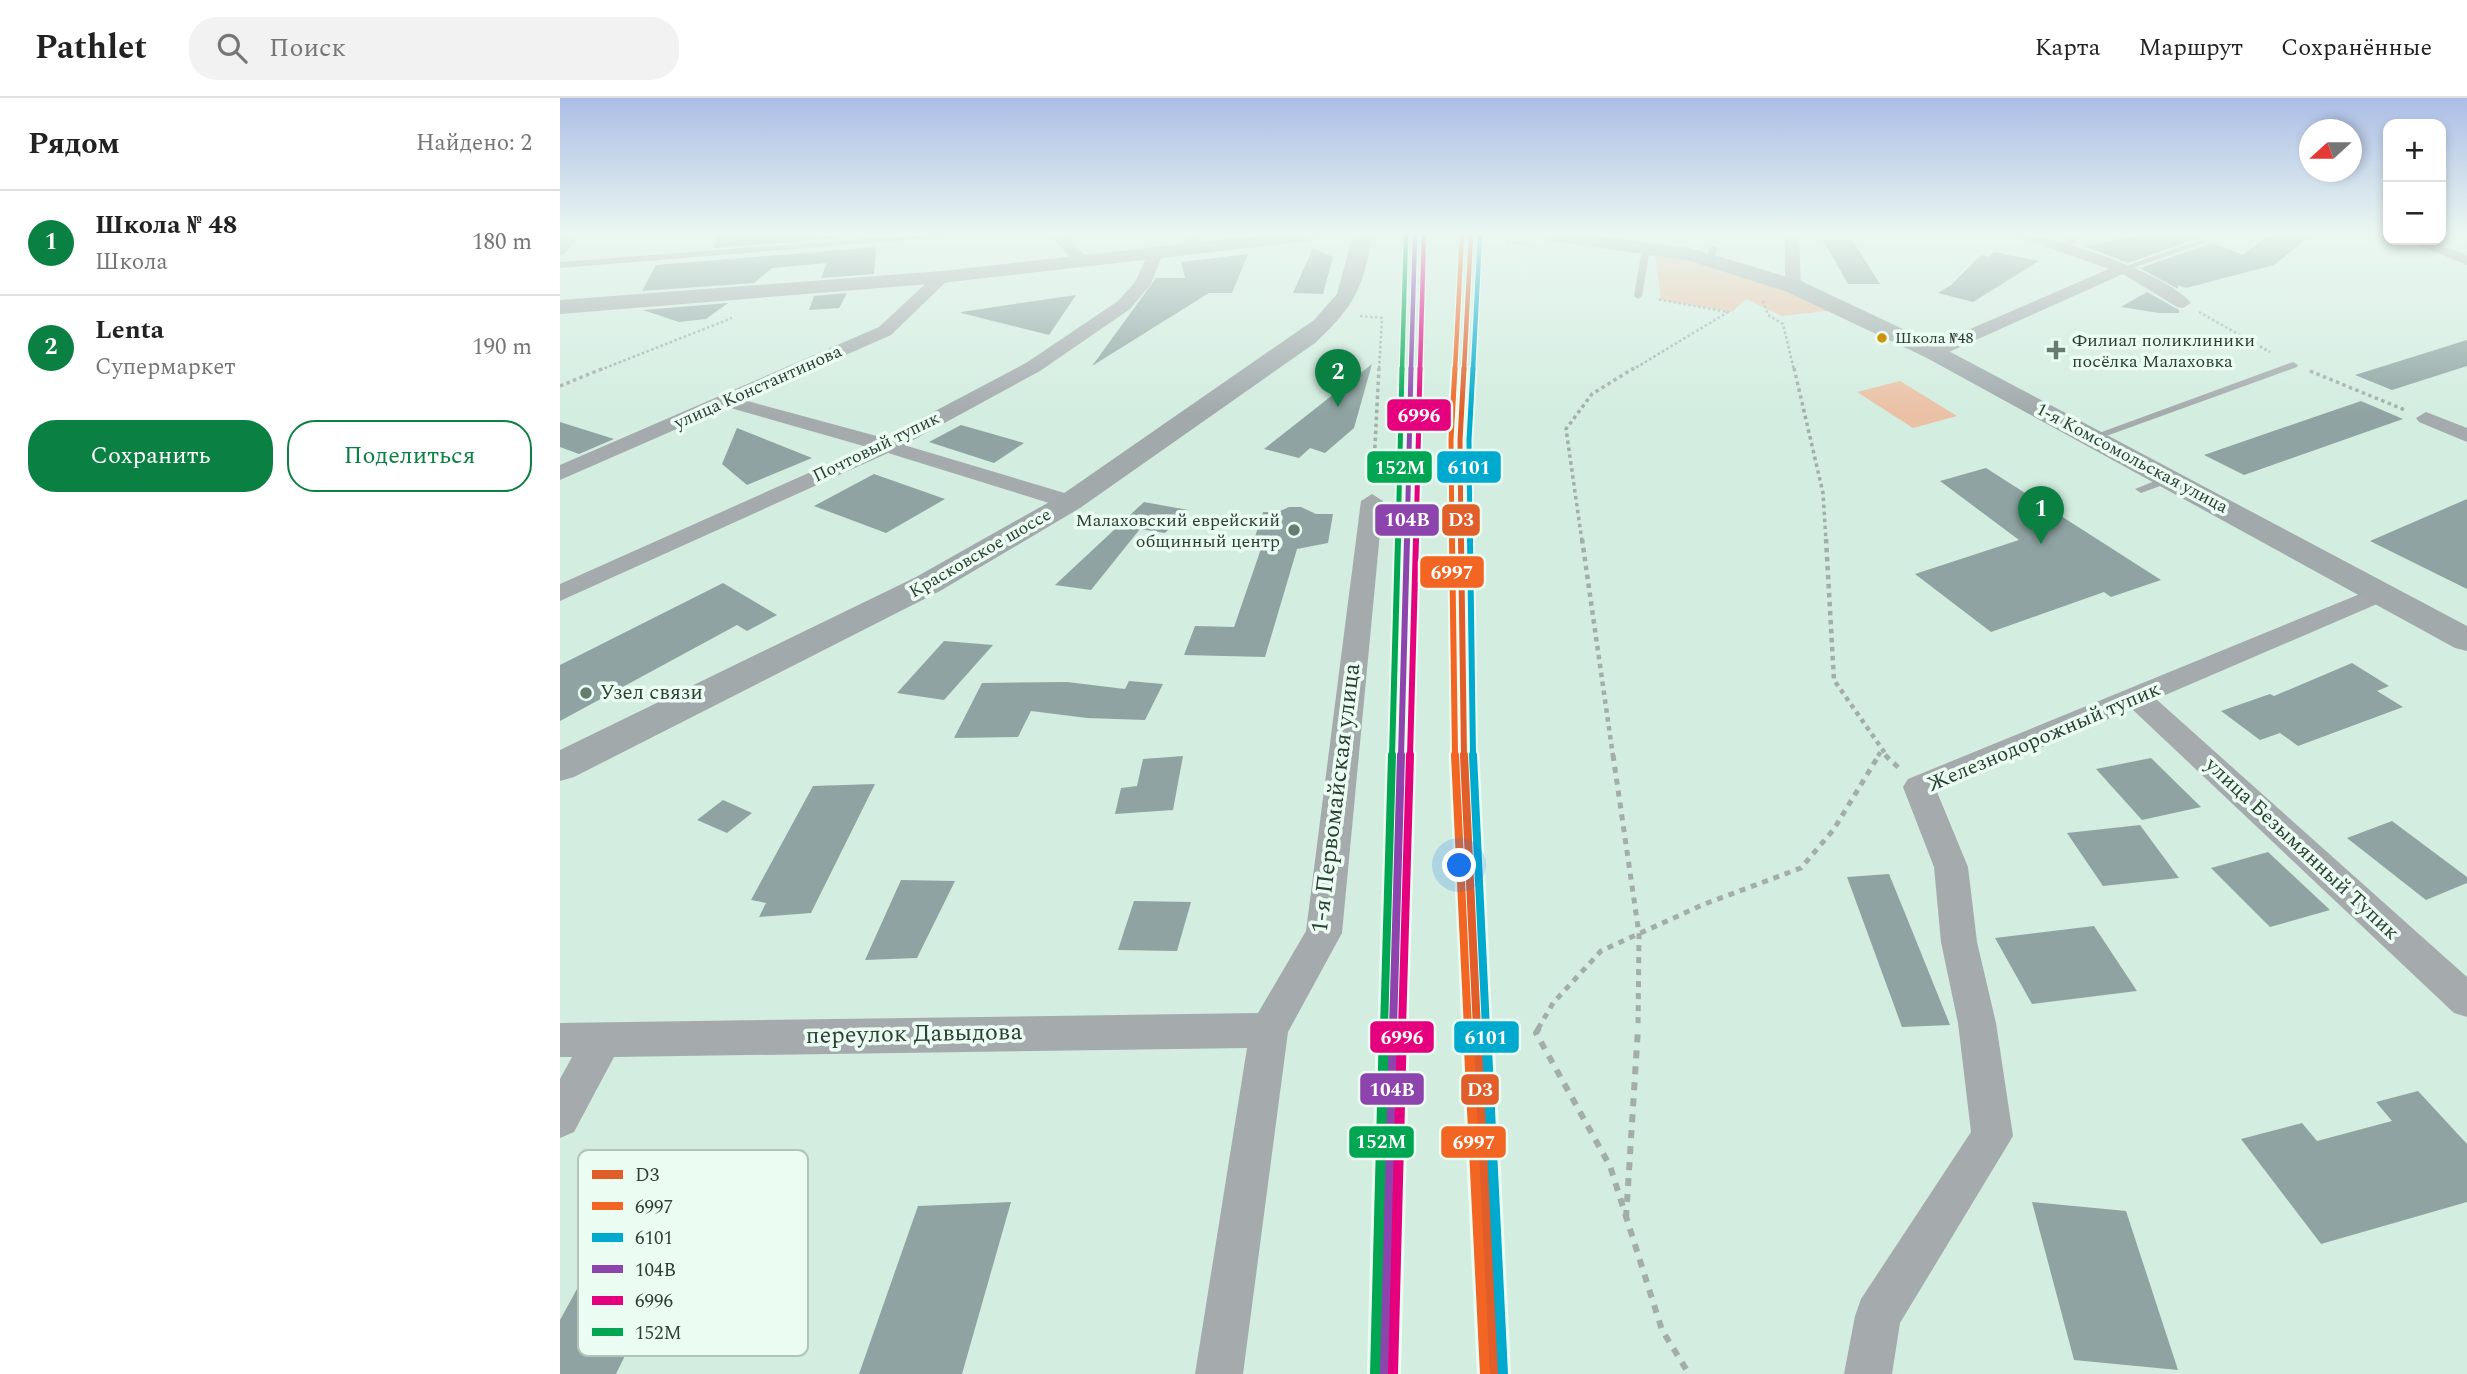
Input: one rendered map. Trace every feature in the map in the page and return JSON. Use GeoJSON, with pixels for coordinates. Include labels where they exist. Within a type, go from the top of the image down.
{"type":"FeatureCollection","features":[{"type":"Feature","properties":{"kind":"main road"},"geometry":{"type":"LineString","coordinates":[[560,307],[719,295]]}},
{"type":"Feature","properties":{"kind":"main road","name":"Красковское шоссе"},"geometry":{"type":"LineString","coordinates":[[560,768],[928,584],[1069,502],[1307,338],[1334,314],[1349,295]]}},
{"type":"Feature","properties":{"kind":"main road","name":"1-я Комсомольская улица"},"geometry":{"type":"LineString","coordinates":[[1811,295],[1933,352],[2467,640]]}},
{"type":"Feature","properties":{"kind":"street","name":"улица Константинова"},"geometry":{"type":"LineString","coordinates":[[565,467],[885,331],[923,295]]}},
{"type":"Feature","properties":{"kind":"street","name":"Почтовый тупик"},"geometry":{"type":"LineString","coordinates":[[560,593],[884,446],[1033,367],[1124,304],[1133,295]]}},
{"type":"Feature","properties":{"kind":"street"},"geometry":{"type":"LineString","coordinates":[[1933,352],[2064,295]]}},
{"type":"Feature","properties":{"kind":"street"},"geometry":{"type":"LineString","coordinates":[[2169,295],[2183,303]]}},
{"type":"Feature","properties":{"kind":"street"},"geometry":{"type":"LineString","coordinates":[[725,401],[805,421],[1069,502]]}},
{"type":"Feature","properties":{"kind":"street"},"geometry":{"type":"LineString","coordinates":[[2426,418],[2467,436]]}},
{"type":"Feature","properties":{"kind":"street","name":"1-я Первомайская улица"},"geometry":{"type":"LineString","coordinates":[[1219,1374],[1269,1030],[1324,933],[1372,501]]}},
{"type":"Feature","properties":{"kind":"street","name":"Железнодорожный тупик"},"geometry":{"type":"LineString","coordinates":[[1868,1374],[1878,1316],[1992,1136],[1977,1023],[1959,942],[1951,867],[1919,787],[2382,593]]}},
{"type":"Feature","properties":{"kind":"street","name":"улица Безымянный Тупик"},"geometry":{"type":"LineString","coordinates":[[2137,697],[2467,1001]]}},
{"type":"Feature","properties":{"kind":"street","name":"переулок Давыдова"},"geometry":{"type":"LineString","coordinates":[[560,1040],[1269,1030]]}},
{"type":"Feature","properties":{"kind":"street"},"geometry":{"type":"LineString","coordinates":[[560,1073],[604,1038]]}},
{"type":"Feature","properties":{"kind":"street"},"geometry":{"type":"LineString","coordinates":[[560,1118],[604,1038]]}},
{"type":"Feature","properties":{"kind":"lane"},"geometry":{"type":"LineString","coordinates":[[2094,437],[2293,365]]}},
{"type":"Feature","properties":{"kind":"lane"},"geometry":{"type":"LineString","coordinates":[[2141,489],[2170,478]]}},
{"type":"Feature","properties":{"kind":"path"},"geometry":{"type":"LineString","coordinates":[[1760,295],[1768,315],[1783,324],[1823,493],[1834,680],[1881,751],[1919,787]]}},
{"type":"Feature","properties":{"kind":"path"},"geometry":{"type":"LineString","coordinates":[[1626,1218],[1641,989],[1639,934],[1566,429],[1592,394],[1728,312],[1638,296]]}},
{"type":"Feature","properties":{"kind":"path"},"geometry":{"type":"LineString","coordinates":[[1334,314],[1382,318],[1372,501]]}},
{"type":"Feature","properties":{"kind":"path"},"geometry":{"type":"LineString","coordinates":[[560,386],[740,315]]}},
{"type":"Feature","properties":{"kind":"path"},"geometry":{"type":"LineString","coordinates":[[1689,1374],[1662,1330],[1610,1166],[1536,1033],[1553,1003],[1601,951],[1702,905],[1801,868],[1834,829],[1881,751]]}},
{"type":"Feature","properties":{"kind":"shaded area"},"geometry":{"type":"Polygon","coordinates":[[[1660,295],[1799,295],[1835,310],[1782,316],[1746,299],[1732,312],[1661,300],[1660,295]]]}},
{"type":"Feature","properties":{"kind":"shaded area"},"geometry":{"type":"Polygon","coordinates":[[[1900,381],[1957,416],[1913,428],[1857,392],[1900,381]]]}},
{"type":"Feature","properties":{"kind":"building"},"geometry":{"type":"Polygon","coordinates":[[[846,295],[839,308],[809,310],[814,296],[846,295]]]}},
{"type":"Feature","properties":{"kind":"building"},"geometry":{"type":"Polygon","coordinates":[[[1076,295],[1049,335],[961,313],[961,312],[1076,295]]]}},
{"type":"Feature","properties":{"kind":"building"},"geometry":{"type":"Polygon","coordinates":[[[1144,295],[1207,295],[1092,366],[1144,295]]]}},
{"type":"Feature","properties":{"kind":"building"},"geometry":{"type":"Polygon","coordinates":[[[1944,295],[1985,295],[1973,302],[1944,295]]]}},
{"type":"Feature","properties":{"kind":"building"},"geometry":{"type":"Polygon","coordinates":[[[2143,295],[2152,295],[2179,310],[2179,313],[2159,313],[2121,307],[2143,295]]]}},
{"type":"Feature","properties":{"kind":"building"},"geometry":{"type":"Polygon","coordinates":[[[728,303],[706,319],[679,322],[643,310],[728,303]]]}},
{"type":"Feature","properties":{"kind":"building"},"geometry":{"type":"Polygon","coordinates":[[[2467,340],[2467,366],[2392,390],[2355,375],[2467,340]]]}},
{"type":"Feature","properties":{"kind":"building"},"geometry":{"type":"Polygon","coordinates":[[[1372,364],[1354,428],[1325,453],[1310,448],[1299,458],[1264,449],[1372,364]]]}},
{"type":"Feature","properties":{"kind":"building"},"geometry":{"type":"Polygon","coordinates":[[[2361,401],[2403,419],[2244,475],[2204,455],[2361,401]]]}},
{"type":"Feature","properties":{"kind":"building"},"geometry":{"type":"Polygon","coordinates":[[[560,422],[614,439],[579,454],[560,447],[560,422]]]}},
{"type":"Feature","properties":{"kind":"building"},"geometry":{"type":"Polygon","coordinates":[[[961,425],[1024,443],[994,463],[929,442],[961,425]]]}},
{"type":"Feature","properties":{"kind":"building"},"geometry":{"type":"Polygon","coordinates":[[[737,428],[812,458],[747,485],[722,464],[737,428]]]}},
{"type":"Feature","properties":{"kind":"building"},"geometry":{"type":"Polygon","coordinates":[[[1986,468],[2161,580],[2111,597],[2104,592],[1991,632],[1915,574],[2019,540],[1940,481],[1986,468]]]}},
{"type":"Feature","properties":{"kind":"building"},"geometry":{"type":"Polygon","coordinates":[[[874,474],[945,499],[886,533],[814,506],[874,474]]]}},
{"type":"Feature","properties":{"kind":"building"},"geometry":{"type":"Polygon","coordinates":[[[2467,499],[2467,589],[2370,541],[2467,499]]]}},
{"type":"Feature","properties":{"kind":"building"},"geometry":{"type":"Polygon","coordinates":[[[1144,502],[1188,510],[1165,533],[1140,529],[1091,590],[1055,585],[1144,502]]]}},
{"type":"Feature","properties":{"kind":"building"},"geometry":{"type":"Polygon","coordinates":[[[1289,507],[1301,507],[1316,514],[1333,514],[1328,543],[1297,549],[1265,657],[1184,655],[1195,626],[1234,627],[1263,543],[1253,543],[1263,512],[1278,512],[1289,507]]]}},
{"type":"Feature","properties":{"kind":"building"},"geometry":{"type":"Polygon","coordinates":[[[723,583],[777,615],[747,631],[737,625],[560,721],[560,665],[723,583]]]}},
{"type":"Feature","properties":{"kind":"building"},"geometry":{"type":"Polygon","coordinates":[[[944,641],[993,645],[944,700],[897,693],[944,641]]]}},
{"type":"Feature","properties":{"kind":"building"},"geometry":{"type":"Polygon","coordinates":[[[2352,663],[2389,686],[2377,691],[2403,707],[2298,746],[2280,733],[2260,740],[2221,711],[2270,694],[2274,696],[2352,663]]]}},
{"type":"Feature","properties":{"kind":"building"},"geometry":{"type":"Polygon","coordinates":[[[1129,681],[1163,684],[1145,720],[1087,718],[1031,711],[1018,737],[954,738],[982,683],[1067,682],[1125,689],[1129,681]]]}},
{"type":"Feature","properties":{"kind":"building"},"geometry":{"type":"Polygon","coordinates":[[[1183,756],[1173,810],[1115,814],[1121,788],[1137,786],[1143,759],[1183,756]]]}},
{"type":"Feature","properties":{"kind":"building"},"geometry":{"type":"Polygon","coordinates":[[[2151,758],[2201,807],[2142,820],[2096,769],[2151,758]]]}},
{"type":"Feature","properties":{"kind":"building"},"geometry":{"type":"Polygon","coordinates":[[[875,784],[811,913],[759,917],[766,903],[751,900],[813,786],[875,784]]]}},
{"type":"Feature","properties":{"kind":"building"},"geometry":{"type":"Polygon","coordinates":[[[723,800],[752,813],[727,833],[697,820],[723,800]]]}},
{"type":"Feature","properties":{"kind":"building"},"geometry":{"type":"Polygon","coordinates":[[[2392,821],[2467,877],[2467,883],[2426,900],[2347,838],[2392,821]]]}},
{"type":"Feature","properties":{"kind":"building"},"geometry":{"type":"Polygon","coordinates":[[[2140,825],[2179,878],[2103,886],[2067,833],[2140,825]]]}},
{"type":"Feature","properties":{"kind":"building"},"geometry":{"type":"Polygon","coordinates":[[[2268,852],[2330,910],[2270,927],[2211,868],[2268,852]]]}},
{"type":"Feature","properties":{"kind":"building"},"geometry":{"type":"Polygon","coordinates":[[[1889,874],[1950,1025],[1902,1027],[1847,877],[1889,874]]]}},
{"type":"Feature","properties":{"kind":"building"},"geometry":{"type":"Polygon","coordinates":[[[901,880],[955,881],[917,958],[865,960],[901,880]]]}},
{"type":"Feature","properties":{"kind":"building"},"geometry":{"type":"Polygon","coordinates":[[[1134,901],[1191,902],[1177,951],[1118,950],[1134,901]]]}},
{"type":"Feature","properties":{"kind":"building"},"geometry":{"type":"Polygon","coordinates":[[[2094,926],[2137,991],[2032,1004],[1995,938],[2094,926]]]}},
{"type":"Feature","properties":{"kind":"building"},"geometry":{"type":"Polygon","coordinates":[[[2418,1091],[2467,1144],[2467,1202],[2321,1244],[2241,1139],[2302,1123],[2317,1141],[2392,1121],[2376,1102],[2418,1091]]]}},
{"type":"Feature","properties":{"kind":"building"},"geometry":{"type":"Polygon","coordinates":[[[1011,1202],[962,1374],[859,1374],[918,1206],[1011,1202]]]}},
{"type":"Feature","properties":{"kind":"building"},"geometry":{"type":"Polygon","coordinates":[[[2032,1202],[2126,1211],[2178,1370],[2074,1360],[2032,1202]]]}},
{"type":"Feature","properties":{"kind":"building"},"geometry":{"type":"Polygon","coordinates":[[[578,1287],[578,1356],[625,1356],[616,1374],[560,1374],[560,1320],[578,1287]]]}},
{"type":"Feature","properties":{"kind":"transit line","name":"152М"},"geometry":{"type":"LineString","coordinates":[[1375,1374],[1404,295]]}},
{"type":"Feature","properties":{"kind":"transit line","name":"104В"},"geometry":{"type":"LineString","coordinates":[[1384,1374],[1413,295]]}},
{"type":"Feature","properties":{"kind":"transit line","name":"6996"},"geometry":{"type":"LineString","coordinates":[[1393,1374],[1422,295]]}},
{"type":"Feature","properties":{"kind":"transit line","name":"6997"},"geometry":{"type":"LineString","coordinates":[[1459,295],[1451,440],[1454,744],[1485,1374]]}},
{"type":"Feature","properties":{"kind":"transit line","name":"D3"},"geometry":{"type":"LineString","coordinates":[[1468,295],[1460,440],[1463,744],[1494,1374]]}},
{"type":"Feature","properties":{"kind":"transit line","name":"6101"},"geometry":{"type":"LineString","coordinates":[[1477,295],[1469,440],[1472,744],[1503,1374]]}},
{"type":"Feature","properties":{"kind":"place","name":"Школа №48"},"geometry":{"type":"Point","coordinates":[1882,338]}},
{"type":"Feature","properties":{"kind":"place","name":"Филиал поликлиники посёлка Малаховка"},"geometry":{"type":"Point","coordinates":[2056,350]}},
{"type":"Feature","properties":{"kind":"place","name":"Lenta"},"geometry":{"type":"Point","coordinates":[1338,407]}},
{"type":"Feature","properties":{"kind":"place","name":"Малаховский еврейский общинный центр"},"geometry":{"type":"Point","coordinates":[1294,530]}},
{"type":"Feature","properties":{"kind":"place","name":"Школа № 48"},"geometry":{"type":"Point","coordinates":[2041,544]}},
{"type":"Feature","properties":{"kind":"place","name":"Узел связи"},"geometry":{"type":"Point","coordinates":[586,693]}}]}
